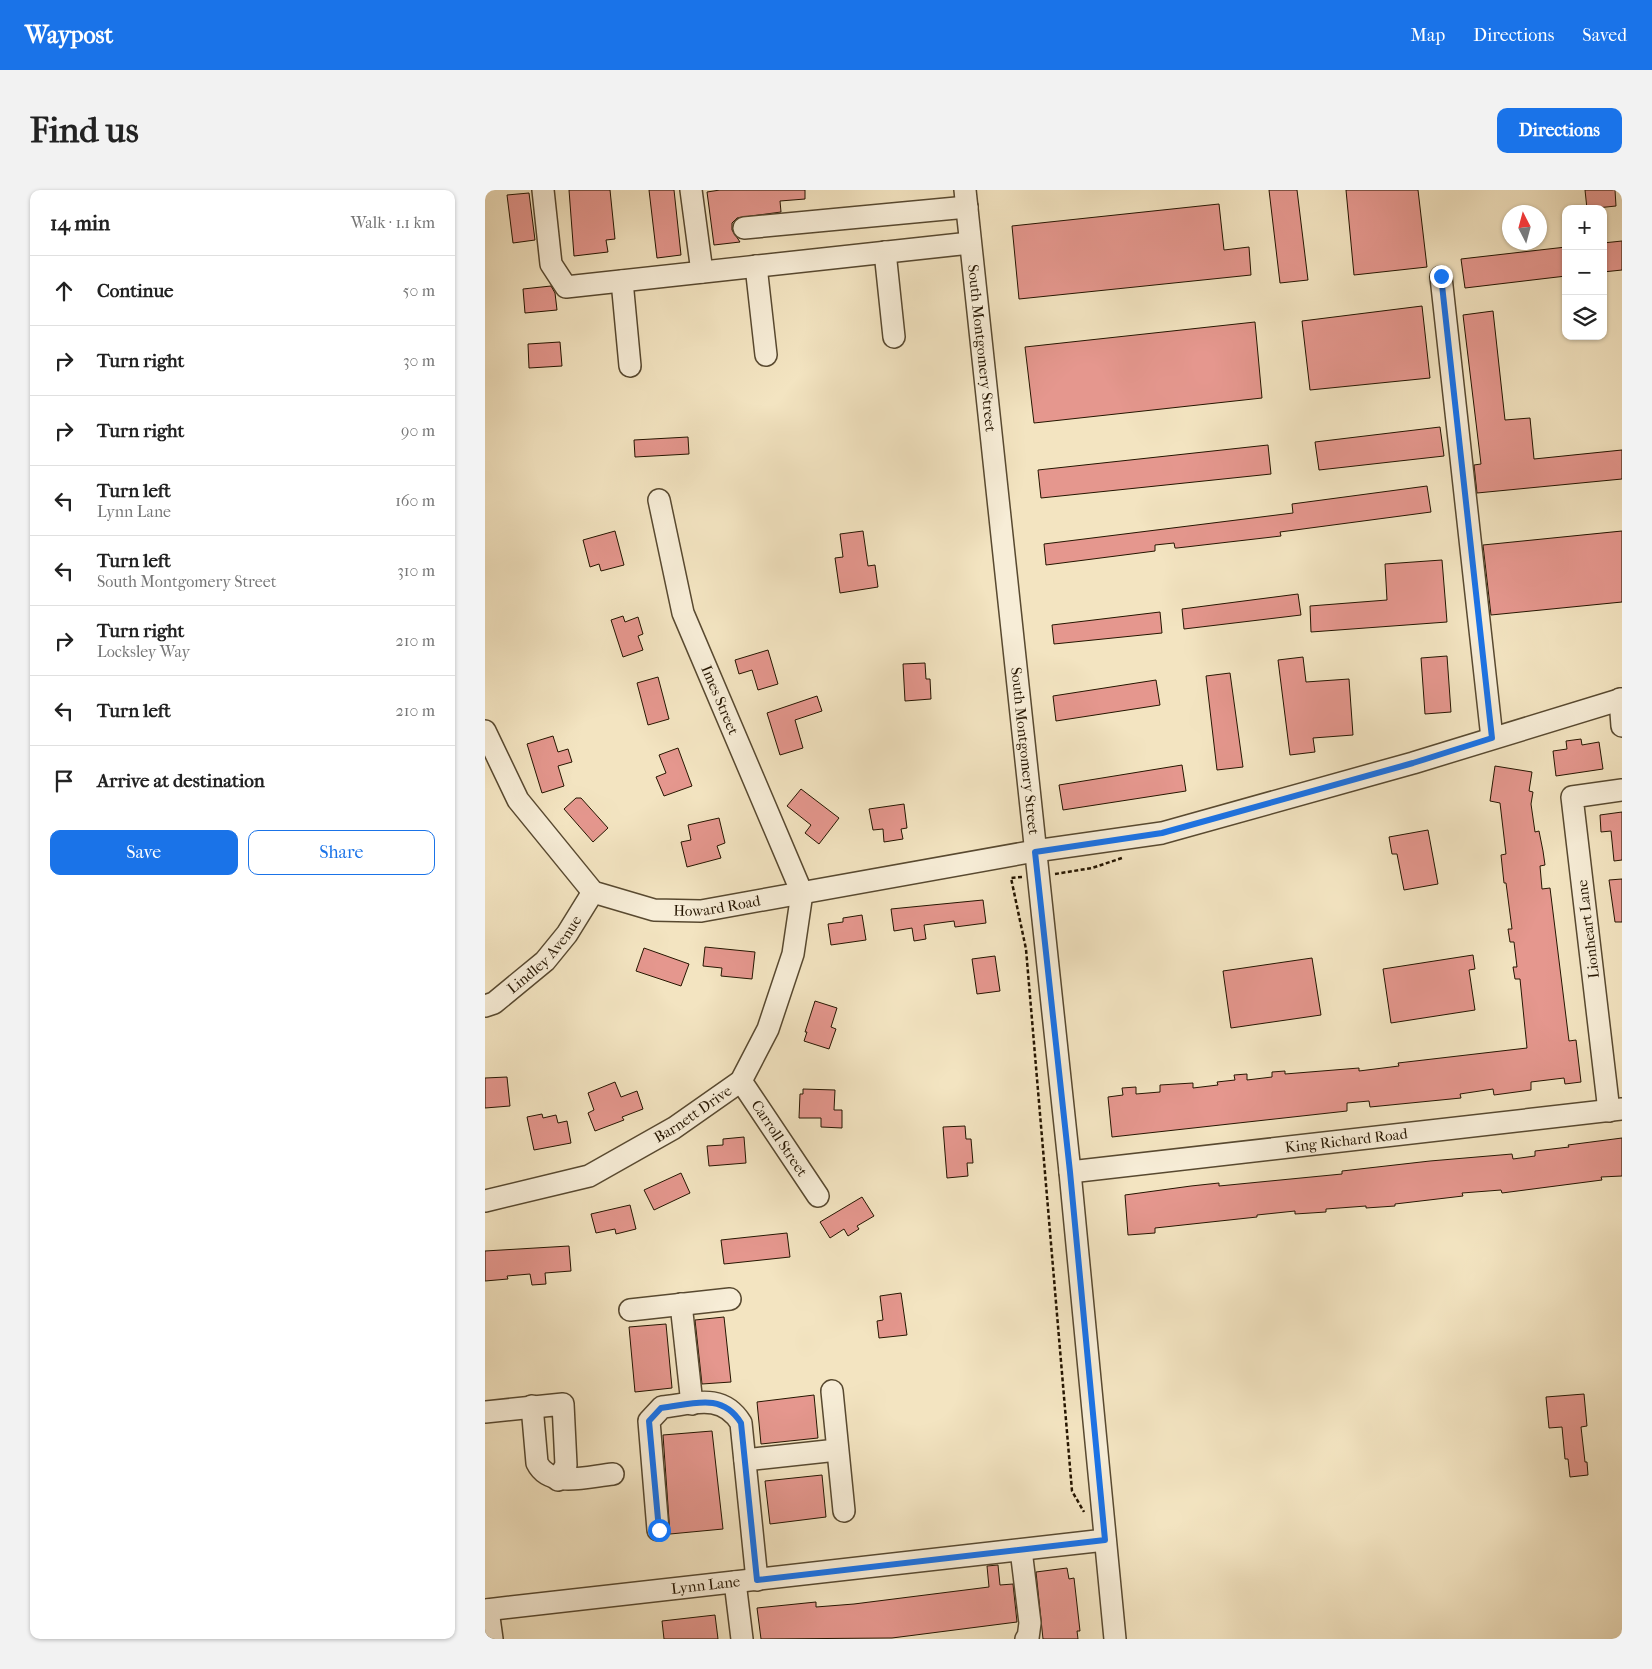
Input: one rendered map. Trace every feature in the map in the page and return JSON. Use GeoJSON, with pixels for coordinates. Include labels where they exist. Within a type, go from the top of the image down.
{"type":"FeatureCollection","features":[{"type":"Feature","properties":{"kind":"street"},"geometry":{"type":"LineString","coordinates":[[543,190],[551,264],[566,287],[970,243]]}},
{"type":"Feature","properties":{"kind":"street"},"geometry":{"type":"LineString","coordinates":[[691,190],[702,272]]}},
{"type":"Feature","properties":{"kind":"street"},"geometry":{"type":"LineString","coordinates":[[744,228],[966,198]]}},
{"type":"Feature","properties":{"kind":"street","name":"South Montgomery Street"},"geometry":{"type":"LineString","coordinates":[[966,198],[1070,1172],[1096,1541],[1115,1639]]}},
{"type":"Feature","properties":{"kind":"street"},"geometry":{"type":"LineString","coordinates":[[885,252],[894,337]]}},
{"type":"Feature","properties":{"kind":"street"},"geometry":{"type":"LineString","coordinates":[[756,266],[766,355]]}},
{"type":"Feature","properties":{"kind":"street"},"geometry":{"type":"LineString","coordinates":[[1441,276],[1492,738]]}},
{"type":"Feature","properties":{"kind":"street"},"geometry":{"type":"LineString","coordinates":[[622,281],[630,366]]}},
{"type":"Feature","properties":{"kind":"street","name":"Imes Street"},"geometry":{"type":"LineString","coordinates":[[659,500],[683,613],[802,893]]}},
{"type":"Feature","properties":{"kind":"street"},"geometry":{"type":"LineString","coordinates":[[1621,699],[1622,726]]}},
{"type":"Feature","properties":{"kind":"street","name":"Howard Road"},"geometry":{"type":"LineString","coordinates":[[593,892],[654,910],[701,911],[1035,852],[1162,833],[1413,763],[1621,699]]}},
{"type":"Feature","properties":{"kind":"street"},"geometry":{"type":"LineString","coordinates":[[485,731],[518,800],[593,892]]}},
{"type":"Feature","properties":{"kind":"street","name":"Lionheart Lane"},"geometry":{"type":"LineString","coordinates":[[1615,1110],[1572,798],[1622,790]]}},
{"type":"Feature","properties":{"kind":"street","name":"Lindley Avenue"},"geometry":{"type":"LineString","coordinates":[[485,1006],[494,1003],[545,961],[567,934],[593,892]]}},
{"type":"Feature","properties":{"kind":"street","name":"Barnett Drive"},"geometry":{"type":"LineString","coordinates":[[485,1201],[589,1176],[674,1128],[741,1081],[768,1029],[793,954],[802,893]]}},
{"type":"Feature","properties":{"kind":"street","name":"Carroll Street"},"geometry":{"type":"LineString","coordinates":[[741,1081],[818,1196]]}},
{"type":"Feature","properties":{"kind":"street","name":"King Richard Road"},"geometry":{"type":"LineString","coordinates":[[1070,1172],[1615,1110]]}},
{"type":"Feature","properties":{"kind":"street"},"geometry":{"type":"LineString","coordinates":[[630,1310],[729,1299]]}},
{"type":"Feature","properties":{"kind":"street"},"geometry":{"type":"LineString","coordinates":[[681,1304],[692,1404]]}},
{"type":"Feature","properties":{"kind":"street"},"geometry":{"type":"LineString","coordinates":[[832,1391],[844,1511]]}},
{"type":"Feature","properties":{"kind":"street"},"geometry":{"type":"LineString","coordinates":[[659,1530],[649,1421],[661,1408],[719,1402],[734,1412],[741,1423],[757,1580]]}},
{"type":"Feature","properties":{"kind":"street"},"geometry":{"type":"LineString","coordinates":[[485,1412],[563,1404],[567,1465],[558,1480]]}},
{"type":"Feature","properties":{"kind":"street"},"geometry":{"type":"LineString","coordinates":[[532,1406],[537,1463],[541,1471],[558,1480],[613,1474]]}},
{"type":"Feature","properties":{"kind":"street"},"geometry":{"type":"LineString","coordinates":[[745,1460],[837,1450]]}},
{"type":"Feature","properties":{"kind":"street","name":"Lynn Lane"},"geometry":{"type":"LineString","coordinates":[[487,1610],[1096,1541]]}},
{"type":"Feature","properties":{"kind":"street"},"geometry":{"type":"LineString","coordinates":[[1021,1550],[1030,1623],[1027,1639]]}},
{"type":"Feature","properties":{"kind":"street"},"geometry":{"type":"LineString","coordinates":[[735,1582],[743,1639]]}},
{"type":"Feature","properties":{"kind":"street"},"geometry":{"type":"LineString","coordinates":[[487,1610],[492,1639]]}},
{"type":"Feature","properties":{"kind":"path"},"geometry":{"type":"LineString","coordinates":[[1063,872],[1092,868],[1127,857]]}},
{"type":"Feature","properties":{"kind":"path"},"geometry":{"type":"LineString","coordinates":[[1011,878],[1026,949],[1072,1491],[1084,1511],[1096,1541]]}},
{"type":"Feature","properties":{"kind":"building"},"geometry":{"type":"Polygon","coordinates":[[[569,190],[610,190],[615,239],[606,240],[608,252],[574,256],[569,190]]]}},
{"type":"Feature","properties":{"kind":"building"},"geometry":{"type":"Polygon","coordinates":[[[649,190],[674,190],[681,255],[657,258],[649,190]]]}},
{"type":"Feature","properties":{"kind":"building"},"geometry":{"type":"Polygon","coordinates":[[[720,190],[805,190],[805,199],[780,201],[781,212],[737,218],[732,223],[732,230],[740,242],[714,245],[707,192],[720,190]]]}},
{"type":"Feature","properties":{"kind":"building"},"geometry":{"type":"Polygon","coordinates":[[[1269,190],[1297,190],[1308,280],[1280,283],[1269,190]]]}},
{"type":"Feature","properties":{"kind":"building"},"geometry":{"type":"Polygon","coordinates":[[[1346,190],[1418,190],[1427,267],[1354,275],[1346,190]]]}},
{"type":"Feature","properties":{"kind":"building"},"geometry":{"type":"Polygon","coordinates":[[[1585,190],[1615,190],[1616,206],[1587,205],[1585,190]]]}},
{"type":"Feature","properties":{"kind":"building"},"geometry":{"type":"Polygon","coordinates":[[[529,193],[535,240],[513,243],[507,195],[529,193]]]}},
{"type":"Feature","properties":{"kind":"building"},"geometry":{"type":"Polygon","coordinates":[[[1219,204],[1224,250],[1249,247],[1251,275],[1019,299],[1012,226],[1219,204]]]}},
{"type":"Feature","properties":{"kind":"building"},"geometry":{"type":"Polygon","coordinates":[[[1622,241],[1622,270],[1607,272],[1607,243],[1622,241]]]}},
{"type":"Feature","properties":{"kind":"building"},"geometry":{"type":"Polygon","coordinates":[[[1562,247],[1562,276],[1465,288],[1461,259],[1562,247]]]}},
{"type":"Feature","properties":{"kind":"building"},"geometry":{"type":"Polygon","coordinates":[[[551,286],[555,293],[557,310],[525,313],[523,289],[551,286]]]}},
{"type":"Feature","properties":{"kind":"building"},"geometry":{"type":"Polygon","coordinates":[[[1422,306],[1430,378],[1310,390],[1302,321],[1422,306]]]}},
{"type":"Feature","properties":{"kind":"building"},"geometry":{"type":"Polygon","coordinates":[[[1493,311],[1505,420],[1530,418],[1534,459],[1622,450],[1622,479],[1477,493],[1474,465],[1481,464],[1463,315],[1493,311]]]}},
{"type":"Feature","properties":{"kind":"building"},"geometry":{"type":"Polygon","coordinates":[[[1255,322],[1262,398],[1034,423],[1025,347],[1255,322]]]}},
{"type":"Feature","properties":{"kind":"building"},"geometry":{"type":"Polygon","coordinates":[[[560,342],[562,366],[529,368],[528,344],[560,342]]]}},
{"type":"Feature","properties":{"kind":"building"},"geometry":{"type":"Polygon","coordinates":[[[1440,427],[1444,456],[1319,470],[1315,442],[1440,427]]]}},
{"type":"Feature","properties":{"kind":"building"},"geometry":{"type":"Polygon","coordinates":[[[688,437],[689,454],[635,457],[634,440],[688,437]]]}},
{"type":"Feature","properties":{"kind":"building"},"geometry":{"type":"Polygon","coordinates":[[[1268,445],[1271,474],[1041,498],[1038,470],[1268,445]]]}},
{"type":"Feature","properties":{"kind":"building"},"geometry":{"type":"Polygon","coordinates":[[[1427,486],[1431,512],[1280,532],[1281,536],[1177,548],[1175,548],[1174,543],[1155,545],[1155,551],[1046,565],[1044,544],[1293,513],[1292,504],[1427,486]]]}},
{"type":"Feature","properties":{"kind":"building"},"geometry":{"type":"Polygon","coordinates":[[[615,531],[624,565],[601,571],[599,564],[590,567],[583,540],[615,531]]]}},
{"type":"Feature","properties":{"kind":"building"},"geometry":{"type":"Polygon","coordinates":[[[863,531],[868,566],[875,565],[878,587],[840,593],[835,558],[843,557],[840,534],[863,531]]]}},
{"type":"Feature","properties":{"kind":"building"},"geometry":{"type":"Polygon","coordinates":[[[1622,531],[1622,602],[1491,615],[1483,545],[1622,531]]]}},
{"type":"Feature","properties":{"kind":"building"},"geometry":{"type":"Polygon","coordinates":[[[1442,560],[1447,622],[1311,632],[1310,606],[1387,600],[1385,564],[1442,560]]]}},
{"type":"Feature","properties":{"kind":"building"},"geometry":{"type":"Polygon","coordinates":[[[1298,594],[1301,615],[1184,629],[1182,609],[1298,594]]]}},
{"type":"Feature","properties":{"kind":"building"},"geometry":{"type":"Polygon","coordinates":[[[1160,612],[1162,633],[1054,644],[1052,625],[1160,612]]]}},
{"type":"Feature","properties":{"kind":"building"},"geometry":{"type":"Polygon","coordinates":[[[623,616],[625,622],[638,617],[643,634],[638,636],[643,650],[623,657],[611,620],[623,616]]]}},
{"type":"Feature","properties":{"kind":"building"},"geometry":{"type":"Polygon","coordinates":[[[768,650],[778,684],[758,690],[752,670],[739,674],[735,660],[768,650]]]}},
{"type":"Feature","properties":{"kind":"building"},"geometry":{"type":"Polygon","coordinates":[[[1447,656],[1451,712],[1425,714],[1421,658],[1447,656]]]}},
{"type":"Feature","properties":{"kind":"building"},"geometry":{"type":"Polygon","coordinates":[[[1303,657],[1306,682],[1349,679],[1353,735],[1313,738],[1315,752],[1290,755],[1278,660],[1303,657]]]}},
{"type":"Feature","properties":{"kind":"building"},"geometry":{"type":"Polygon","coordinates":[[[925,663],[926,679],[930,679],[931,699],[905,701],[903,664],[925,663]]]}},
{"type":"Feature","properties":{"kind":"building"},"geometry":{"type":"Polygon","coordinates":[[[1230,673],[1243,767],[1217,770],[1206,676],[1230,673]]]}},
{"type":"Feature","properties":{"kind":"building"},"geometry":{"type":"Polygon","coordinates":[[[658,677],[669,719],[648,725],[637,683],[658,677]]]}},
{"type":"Feature","properties":{"kind":"building"},"geometry":{"type":"Polygon","coordinates":[[[1156,680],[1160,705],[1056,721],[1053,696],[1156,680]]]}},
{"type":"Feature","properties":{"kind":"building"},"geometry":{"type":"Polygon","coordinates":[[[817,696],[822,711],[795,720],[803,748],[780,755],[767,713],[817,696]]]}},
{"type":"Feature","properties":{"kind":"building"},"geometry":{"type":"Polygon","coordinates":[[[553,736],[558,752],[568,749],[572,762],[558,766],[564,786],[542,793],[527,744],[553,736]]]}},
{"type":"Feature","properties":{"kind":"building"},"geometry":{"type":"Polygon","coordinates":[[[1581,739],[1582,745],[1599,742],[1603,769],[1556,776],[1553,751],[1567,749],[1566,741],[1581,739]]]}},
{"type":"Feature","properties":{"kind":"building"},"geometry":{"type":"Polygon","coordinates":[[[678,748],[692,786],[664,796],[656,777],[666,773],[659,755],[678,748]]]}},
{"type":"Feature","properties":{"kind":"building"},"geometry":{"type":"Polygon","coordinates":[[[1182,765],[1186,791],[1063,810],[1059,785],[1182,765]]]}},
{"type":"Feature","properties":{"kind":"building"},"geometry":{"type":"Polygon","coordinates":[[[1495,766],[1532,772],[1529,791],[1533,792],[1531,804],[1535,832],[1539,831],[1545,865],[1540,866],[1542,889],[1550,888],[1569,1041],[1576,1040],[1581,1082],[1565,1084],[1564,1078],[1531,1082],[1531,1090],[1494,1095],[1493,1089],[1460,1094],[1461,1098],[1370,1107],[1369,1101],[1347,1103],[1347,1111],[1112,1137],[1108,1097],[1123,1095],[1122,1088],[1136,1087],[1136,1094],[1160,1092],[1160,1085],[1193,1083],[1193,1088],[1218,1085],[1217,1082],[1235,1080],[1234,1075],[1247,1074],[1247,1080],[1272,1077],[1272,1072],[1285,1071],[1285,1074],[1359,1068],[1359,1071],[1399,1066],[1398,1063],[1527,1048],[1520,979],[1515,979],[1513,967],[1517,967],[1514,942],[1510,942],[1508,929],[1512,929],[1501,855],[1506,854],[1500,803],[1490,801],[1495,766]]]}},
{"type":"Feature","properties":{"kind":"building"},"geometry":{"type":"Polygon","coordinates":[[[801,789],[839,818],[819,844],[805,833],[811,825],[787,806],[801,789]]]}},
{"type":"Feature","properties":{"kind":"building"},"geometry":{"type":"Polygon","coordinates":[[[576,798],[581,798],[608,828],[593,842],[564,809],[576,798]]]}},
{"type":"Feature","properties":{"kind":"building"},"geometry":{"type":"Polygon","coordinates":[[[904,804],[907,828],[901,829],[903,839],[884,842],[883,829],[873,830],[869,809],[904,804]]]}},
{"type":"Feature","properties":{"kind":"building"},"geometry":{"type":"Polygon","coordinates":[[[1622,812],[1622,860],[1614,861],[1611,831],[1601,832],[1600,815],[1622,812]]]}},
{"type":"Feature","properties":{"kind":"building"},"geometry":{"type":"Polygon","coordinates":[[[719,818],[725,843],[717,846],[721,858],[687,867],[681,842],[691,840],[688,825],[719,818]]]}},
{"type":"Feature","properties":{"kind":"building"},"geometry":{"type":"Polygon","coordinates":[[[1428,830],[1438,884],[1404,890],[1397,854],[1392,854],[1389,837],[1428,830]]]}},
{"type":"Feature","properties":{"kind":"building"},"geometry":{"type":"Polygon","coordinates":[[[1622,879],[1622,922],[1615,922],[1609,880],[1622,879]]]}},
{"type":"Feature","properties":{"kind":"building"},"geometry":{"type":"Polygon","coordinates":[[[983,900],[986,923],[955,927],[954,921],[924,925],[926,939],[914,941],[912,928],[894,931],[891,909],[983,900]]]}},
{"type":"Feature","properties":{"kind":"building"},"geometry":{"type":"Polygon","coordinates":[[[862,915],[866,940],[831,945],[828,924],[843,922],[843,918],[862,915]]]}},
{"type":"Feature","properties":{"kind":"building"},"geometry":{"type":"Polygon","coordinates":[[[705,947],[755,952],[752,979],[721,976],[722,968],[703,966],[705,947]]]}},
{"type":"Feature","properties":{"kind":"building"},"geometry":{"type":"Polygon","coordinates":[[[644,948],[689,964],[681,986],[636,971],[644,948]]]}},
{"type":"Feature","properties":{"kind":"building"},"geometry":{"type":"Polygon","coordinates":[[[1473,955],[1475,969],[1469,970],[1475,1010],[1391,1023],[1383,969],[1473,955]]]}},
{"type":"Feature","properties":{"kind":"building"},"geometry":{"type":"Polygon","coordinates":[[[995,956],[1000,991],[977,994],[972,959],[995,956]]]}},
{"type":"Feature","properties":{"kind":"building"},"geometry":{"type":"Polygon","coordinates":[[[1312,958],[1321,1015],[1231,1028],[1223,971],[1312,958]]]}},
{"type":"Feature","properties":{"kind":"building"},"geometry":{"type":"Polygon","coordinates":[[[815,1001],[837,1008],[831,1027],[836,1029],[829,1049],[804,1041],[815,1001]]]}},
{"type":"Feature","properties":{"kind":"building"},"geometry":{"type":"Polygon","coordinates":[[[507,1077],[510,1106],[485,1108],[485,1078],[507,1077]]]}},
{"type":"Feature","properties":{"kind":"building"},"geometry":{"type":"Polygon","coordinates":[[[615,1082],[621,1097],[637,1091],[643,1109],[622,1117],[624,1120],[595,1131],[588,1113],[594,1110],[588,1093],[615,1082]]]}},
{"type":"Feature","properties":{"kind":"building"},"geometry":{"type":"Polygon","coordinates":[[[803,1089],[835,1090],[834,1110],[842,1110],[842,1128],[821,1127],[821,1118],[799,1118],[800,1094],[803,1094],[803,1089]]]}},
{"type":"Feature","properties":{"kind":"building"},"geometry":{"type":"Polygon","coordinates":[[[542,1114],[543,1118],[556,1115],[558,1123],[567,1121],[571,1143],[534,1150],[527,1117],[542,1114]]]}},
{"type":"Feature","properties":{"kind":"building"},"geometry":{"type":"Polygon","coordinates":[[[965,1126],[966,1139],[971,1139],[973,1163],[967,1163],[968,1176],[947,1178],[943,1127],[965,1126]]]}},
{"type":"Feature","properties":{"kind":"building"},"geometry":{"type":"Polygon","coordinates":[[[744,1137],[746,1163],[709,1166],[707,1146],[723,1145],[723,1139],[744,1137]]]}},
{"type":"Feature","properties":{"kind":"building"},"geometry":{"type":"Polygon","coordinates":[[[1622,1138],[1622,1176],[1601,1177],[1602,1180],[1502,1193],[1501,1190],[1462,1193],[1463,1196],[1395,1204],[1395,1206],[1366,1208],[1366,1206],[1326,1209],[1326,1212],[1295,1214],[1295,1211],[1257,1215],[1257,1217],[1155,1228],[1155,1233],[1128,1235],[1125,1195],[1219,1183],[1219,1186],[1342,1174],[1342,1171],[1430,1161],[1512,1154],[1513,1159],[1535,1156],[1535,1151],[1622,1138]]]}},
{"type":"Feature","properties":{"kind":"building"},"geometry":{"type":"Polygon","coordinates":[[[681,1173],[690,1193],[654,1210],[644,1190],[681,1173]]]}},
{"type":"Feature","properties":{"kind":"building"},"geometry":{"type":"Polygon","coordinates":[[[862,1197],[874,1216],[857,1226],[859,1229],[848,1236],[844,1229],[830,1238],[820,1222],[862,1197]]]}},
{"type":"Feature","properties":{"kind":"building"},"geometry":{"type":"Polygon","coordinates":[[[630,1205],[636,1229],[616,1234],[615,1229],[596,1233],[591,1214],[630,1205]]]}},
{"type":"Feature","properties":{"kind":"building"},"geometry":{"type":"Polygon","coordinates":[[[787,1233],[790,1257],[724,1264],[721,1240],[787,1233]]]}},
{"type":"Feature","properties":{"kind":"building"},"geometry":{"type":"Polygon","coordinates":[[[569,1246],[571,1271],[545,1273],[546,1284],[532,1285],[530,1274],[507,1276],[508,1279],[485,1281],[485,1251],[569,1246]]]}},
{"type":"Feature","properties":{"kind":"building"},"geometry":{"type":"Polygon","coordinates":[[[901,1293],[907,1335],[879,1338],[877,1321],[883,1320],[880,1296],[901,1293]]]}},
{"type":"Feature","properties":{"kind":"building"},"geometry":{"type":"Polygon","coordinates":[[[724,1317],[731,1382],[702,1384],[695,1320],[724,1317]]]}},
{"type":"Feature","properties":{"kind":"building"},"geometry":{"type":"Polygon","coordinates":[[[666,1324],[672,1388],[635,1392],[629,1327],[666,1324]]]}},
{"type":"Feature","properties":{"kind":"building"},"geometry":{"type":"Polygon","coordinates":[[[1584,1394],[1587,1426],[1581,1427],[1588,1475],[1570,1477],[1568,1459],[1565,1459],[1562,1427],[1549,1428],[1546,1397],[1584,1394]]]}},
{"type":"Feature","properties":{"kind":"building"},"geometry":{"type":"Polygon","coordinates":[[[814,1395],[818,1438],[761,1444],[757,1402],[814,1395]]]}},
{"type":"Feature","properties":{"kind":"building"},"geometry":{"type":"Polygon","coordinates":[[[712,1431],[723,1529],[670,1534],[663,1435],[712,1431]]]}},
{"type":"Feature","properties":{"kind":"building"},"geometry":{"type":"Polygon","coordinates":[[[822,1475],[826,1517],[770,1524],[765,1481],[822,1475]]]}},
{"type":"Feature","properties":{"kind":"building"},"geometry":{"type":"Polygon","coordinates":[[[998,1565],[1000,1585],[1013,1584],[1017,1622],[892,1638],[761,1639],[757,1608],[816,1602],[816,1607],[854,1604],[989,1587],[987,1566],[998,1565]]]}},
{"type":"Feature","properties":{"kind":"building"},"geometry":{"type":"Polygon","coordinates":[[[1067,1568],[1069,1579],[1074,1578],[1080,1631],[1077,1631],[1078,1639],[1043,1639],[1036,1572],[1067,1568]]]}},
{"type":"Feature","properties":{"kind":"building"},"geometry":{"type":"Polygon","coordinates":[[[715,1615],[718,1639],[664,1639],[662,1621],[715,1615]]]}},
{"type":"Feature","properties":{"kind":"route"},"geometry":{"type":"LineString","coordinates":[[659,1530],[649,1421],[661,1408],[719,1402],[734,1412],[741,1423],[757,1580],[1105,1540],[1070,1172],[1035,852],[1162,833],[1284,797],[1413,763],[1492,738],[1441,276]]}}]}
